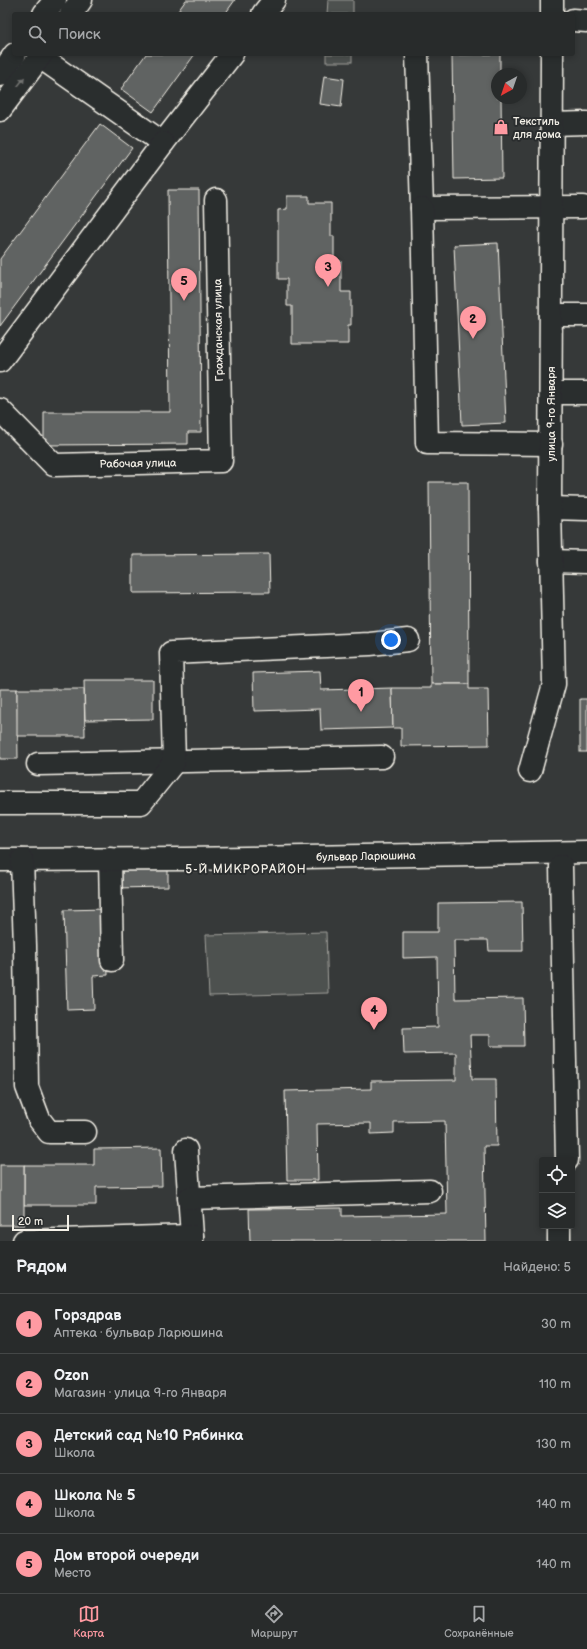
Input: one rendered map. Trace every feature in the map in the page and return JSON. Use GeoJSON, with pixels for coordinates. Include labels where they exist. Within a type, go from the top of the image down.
{"type":"FeatureCollection","features":[{"type":"Feature","properties":{"kind":"street"},"geometry":{"type":"LineString","coordinates":[[46,12],[55,0]]}},
{"type":"Feature","properties":{"kind":"street"},"geometry":{"type":"LineString","coordinates":[[72,12],[81,0]]}},
{"type":"Feature","properties":{"kind":"street"},"geometry":{"type":"LineString","coordinates":[[265,12],[274,0]]}},
{"type":"Feature","properties":{"kind":"street"},"geometry":{"type":"LineString","coordinates":[[552,0],[552,12]]}},
{"type":"Feature","properties":{"kind":"street"},"geometry":{"type":"LineString","coordinates":[[575,20],[587,20]]}},
{"type":"Feature","properties":{"kind":"street"},"geometry":{"type":"LineString","coordinates":[[0,75],[14,56]]}},
{"type":"Feature","properties":{"kind":"street"},"geometry":{"type":"LineString","coordinates":[[0,110],[40,56]]}},
{"type":"Feature","properties":{"kind":"street"},"geometry":{"type":"LineString","coordinates":[[42,56],[163,143]]}},
{"type":"Feature","properties":{"kind":"street"},"geometry":{"type":"LineString","coordinates":[[0,361],[163,143],[230,56]]}},
{"type":"Feature","properties":{"kind":"street"},"geometry":{"type":"LineString","coordinates":[[417,56],[427,443],[551,444]]}},
{"type":"Feature","properties":{"kind":"street","name":"улица 9-го Января"},"geometry":{"type":"LineString","coordinates":[[530,771],[554,684],[550,508],[552,56]]}},
{"type":"Feature","properties":{"kind":"street"},"geometry":{"type":"LineString","coordinates":[[552,124],[587,123]]}},
{"type":"Feature","properties":{"kind":"street","name":"Гражданская улица"},"geometry":{"type":"LineString","coordinates":[[216,200],[221,461]]}},
{"type":"Feature","properties":{"kind":"street"},"geometry":{"type":"LineString","coordinates":[[422,208],[582,207]]}},
{"type":"Feature","properties":{"kind":"street"},"geometry":{"type":"LineString","coordinates":[[551,316],[587,316]]}},
{"type":"Feature","properties":{"kind":"street"},"geometry":{"type":"LineString","coordinates":[[551,393],[587,393]]}},
{"type":"Feature","properties":{"kind":"street","name":"Рабочая улица"},"geometry":{"type":"LineString","coordinates":[[0,410],[54,465],[221,461]]}},
{"type":"Feature","properties":{"kind":"street"},"geometry":{"type":"LineString","coordinates":[[550,508],[587,509]]}},
{"type":"Feature","properties":{"kind":"street"},"geometry":{"type":"LineString","coordinates":[[551,561],[587,562]]}},
{"type":"Feature","properties":{"kind":"street"},"geometry":{"type":"LineString","coordinates":[[0,803],[141,803],[174,762],[171,653],[370,644],[408,640]]}},
{"type":"Feature","properties":{"kind":"street"},"geometry":{"type":"LineString","coordinates":[[38,764],[382,757]]}},
{"type":"Feature","properties":{"kind":"street","name":"бульвар Ларюшина"},"geometry":{"type":"LineString","coordinates":[[0,860],[587,852]]}},
{"type":"Feature","properties":{"kind":"street"},"geometry":{"type":"LineString","coordinates":[[112,859],[112,960]]}},
{"type":"Feature","properties":{"kind":"street"},"geometry":{"type":"LineString","coordinates":[[22,860],[25,946],[26,1087],[39,1119],[49,1132],[85,1132]]}},
{"type":"Feature","properties":{"kind":"street"},"geometry":{"type":"LineString","coordinates":[[561,866],[567,1157]]}},
{"type":"Feature","properties":{"kind":"street"},"geometry":{"type":"LineString","coordinates":[[24,1241],[192,1238],[186,1150]]}},
{"type":"Feature","properties":{"kind":"street"},"geometry":{"type":"LineString","coordinates":[[189,1198],[430,1191]]}},
{"type":"Feature","properties":{"kind":"street"},"geometry":{"type":"LineString","coordinates":[[559,1229],[559,1241]]}},
{"type":"Feature","properties":{"kind":"shaded area"},"geometry":{"type":"Polygon","coordinates":[[[328,0],[353,0],[353,12],[327,12],[328,0]]]}},
{"type":"Feature","properties":{"kind":"shaded area"},"geometry":{"type":"Polygon","coordinates":[[[326,56],[352,56],[352,62],[326,62],[326,56]]]}},
{"type":"Feature","properties":{"kind":"shaded area"},"geometry":{"type":"Polygon","coordinates":[[[326,932],[328,993],[209,996],[206,935],[326,932]]]}},
{"type":"Feature","properties":{"kind":"building"},"geometry":{"type":"Polygon","coordinates":[[[186,0],[235,0],[226,12],[177,12],[186,0]]]}},
{"type":"Feature","properties":{"kind":"building"},"geometry":{"type":"Polygon","coordinates":[[[145,56],[194,56],[153,112],[121,89],[145,56]]]}},
{"type":"Feature","properties":{"kind":"building"},"geometry":{"type":"Polygon","coordinates":[[[452,56],[500,56],[500,68],[491,68],[491,104],[501,104],[502,178],[454,179],[452,56]]]}},
{"type":"Feature","properties":{"kind":"building"},"geometry":{"type":"Polygon","coordinates":[[[324,76],[344,79],[341,107],[320,104],[324,76]]]}},
{"type":"Feature","properties":{"kind":"building"},"geometry":{"type":"Polygon","coordinates":[[[100,124],[132,148],[0,326],[0,259],[100,124]]]}},
{"type":"Feature","properties":{"kind":"building"},"geometry":{"type":"Polygon","coordinates":[[[168,190],[199,190],[201,432],[188,432],[188,444],[44,445],[44,412],[170,412],[168,190]]]}},
{"type":"Feature","properties":{"kind":"building"},"geometry":{"type":"Polygon","coordinates":[[[287,196],[309,196],[309,203],[331,203],[331,236],[334,236],[334,261],[341,261],[341,292],[351,292],[351,325],[348,325],[348,344],[292,344],[292,306],[287,306],[287,279],[278,279],[278,210],[287,209],[287,196]]]}},
{"type":"Feature","properties":{"kind":"building"},"geometry":{"type":"Polygon","coordinates":[[[498,243],[506,423],[462,425],[454,245],[498,243]]]}},
{"type":"Feature","properties":{"kind":"building"},"geometry":{"type":"Polygon","coordinates":[[[429,482],[468,482],[469,684],[431,684],[429,482]]]}},
{"type":"Feature","properties":{"kind":"building"},"geometry":{"type":"Polygon","coordinates":[[[269,554],[270,592],[133,593],[133,555],[269,554]]]}},
{"type":"Feature","properties":{"kind":"building"},"geometry":{"type":"Polygon","coordinates":[[[320,671],[321,690],[392,688],[393,728],[321,730],[320,709],[254,711],[253,673],[320,671]]]}},
{"type":"Feature","properties":{"kind":"building"},"geometry":{"type":"Polygon","coordinates":[[[84,680],[153,680],[153,719],[85,720],[84,680]]]}},
{"type":"Feature","properties":{"kind":"building"},"geometry":{"type":"Polygon","coordinates":[[[431,684],[469,684],[469,689],[488,689],[489,745],[401,746],[401,728],[393,728],[392,688],[431,688],[431,684]]]}},
{"type":"Feature","properties":{"kind":"building"},"geometry":{"type":"Polygon","coordinates":[[[0,689],[17,689],[18,759],[0,759],[0,689]]]}},
{"type":"Feature","properties":{"kind":"building"},"geometry":{"type":"Polygon","coordinates":[[[17,689],[84,689],[85,736],[17,736],[17,689]]]}},
{"type":"Feature","properties":{"kind":"building"},"geometry":{"type":"Polygon","coordinates":[[[580,699],[587,699],[587,752],[580,752],[580,699]]]}},
{"type":"Feature","properties":{"kind":"building"},"geometry":{"type":"Polygon","coordinates":[[[168,865],[168,887],[115,888],[115,866],[168,865]]]}},
{"type":"Feature","properties":{"kind":"building"},"geometry":{"type":"Polygon","coordinates":[[[522,902],[523,951],[489,951],[488,940],[454,940],[455,999],[523,998],[524,1046],[490,1046],[490,1035],[470,1035],[472,1079],[496,1079],[497,1146],[484,1146],[486,1241],[250,1241],[249,1209],[342,1208],[342,1216],[447,1214],[445,1121],[394,1122],[394,1133],[371,1134],[371,1123],[317,1124],[318,1180],[287,1180],[285,1091],[371,1089],[371,1081],[456,1080],[456,1053],[404,1054],[403,1028],[438,1027],[437,957],[403,958],[403,932],[438,932],[438,903],[522,902]]]}},
{"type":"Feature","properties":{"kind":"building"},"geometry":{"type":"Polygon","coordinates":[[[106,909],[108,975],[93,976],[94,1009],[67,1010],[64,910],[106,909]]]}},
{"type":"Feature","properties":{"kind":"building"},"geometry":{"type":"Polygon","coordinates":[[[161,1148],[162,1186],[96,1187],[96,1205],[24,1205],[24,1165],[94,1165],[94,1149],[161,1148]]]}},
{"type":"Feature","properties":{"kind":"building"},"geometry":{"type":"Polygon","coordinates":[[[0,1165],[24,1165],[24,1225],[0,1225],[0,1165]]]}},
{"type":"Feature","properties":{"kind":"place","name":"Текстиль для дома"},"geometry":{"type":"Point","coordinates":[501,127]}},
{"type":"Feature","properties":{"kind":"place","name":"Детский сад №10 Рябинка"},"geometry":{"type":"Point","coordinates":[328,287]}},
{"type":"Feature","properties":{"kind":"place","name":"Дом второй очереди"},"geometry":{"type":"Point","coordinates":[184,301]}},
{"type":"Feature","properties":{"kind":"place","name":"Ozon"},"geometry":{"type":"Point","coordinates":[473,339]}},
{"type":"Feature","properties":{"kind":"place","name":"Горздрав"},"geometry":{"type":"Point","coordinates":[361,712]}},
{"type":"Feature","properties":{"kind":"place","name":"Школа № 5"},"geometry":{"type":"Point","coordinates":[374,1030]}},
{"type":"Feature","properties":{"kind":"district","name":"5-Й МИКРОРАЙОН"},"geometry":{"type":"Point","coordinates":[246,869]}}]}
